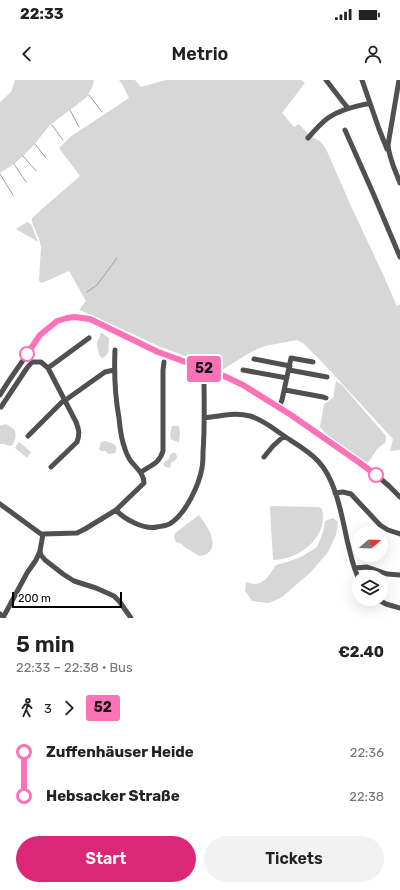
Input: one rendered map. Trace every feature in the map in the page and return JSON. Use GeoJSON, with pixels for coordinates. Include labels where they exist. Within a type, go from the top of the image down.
{"type":"FeatureCollection","features":[{"type":"Feature","properties":{"kind":"street"},"geometry":{"type":"LineString","coordinates":[[326,80],[348,108]]}},
{"type":"Feature","properties":{"kind":"street"},"geometry":{"type":"LineString","coordinates":[[362,80],[400,183]]}},
{"type":"Feature","properties":{"kind":"street"},"geometry":{"type":"LineString","coordinates":[[388,150],[388,141],[399,80]]}},
{"type":"Feature","properties":{"kind":"street"},"geometry":{"type":"LineString","coordinates":[[395,100],[400,106]]}},
{"type":"Feature","properties":{"kind":"street"},"geometry":{"type":"LineString","coordinates":[[308,138],[327,119],[338,112],[370,103]]}},
{"type":"Feature","properties":{"kind":"street"},"geometry":{"type":"LineString","coordinates":[[345,130],[400,257]]}},
{"type":"Feature","properties":{"kind":"street"},"geometry":{"type":"LineString","coordinates":[[380,132],[386,133],[390,130]]}},
{"type":"Feature","properties":{"kind":"street"},"geometry":{"type":"LineString","coordinates":[[0,395],[40,335],[57,321],[67,318],[90,319],[158,352],[243,385],[367,467],[400,497]]}},
{"type":"Feature","properties":{"kind":"street"},"geometry":{"type":"LineString","coordinates":[[48,368],[89,338]]}},
{"type":"Feature","properties":{"kind":"street"},"geometry":{"type":"LineString","coordinates":[[0,504],[41,534],[77,533],[116,510],[144,483],[144,478],[141,472],[130,459],[122,439],[116,400],[114,370],[115,350]]}},
{"type":"Feature","properties":{"kind":"street"},"geometry":{"type":"LineString","coordinates":[[279,408],[285,390],[291,358],[313,362]]}},
{"type":"Feature","properties":{"kind":"street"},"geometry":{"type":"LineString","coordinates":[[254,359],[327,378]]}},
{"type":"Feature","properties":{"kind":"street"},"geometry":{"type":"LineString","coordinates":[[1,407],[32,362],[41,362],[48,368],[79,430],[77,442],[51,467]]}},
{"type":"Feature","properties":{"kind":"street"},"geometry":{"type":"LineString","coordinates":[[141,472],[157,462],[163,451],[164,362]]}},
{"type":"Feature","properties":{"kind":"street"},"geometry":{"type":"LineString","coordinates":[[28,436],[64,400],[105,372],[114,370]]}},
{"type":"Feature","properties":{"kind":"street"},"geometry":{"type":"LineString","coordinates":[[243,370],[287,378]]}},
{"type":"Feature","properties":{"kind":"street"},"geometry":{"type":"LineString","coordinates":[[116,510],[120,514],[138,524],[144,527],[152,528],[166,525],[182,514],[194,490],[202,468],[204,442],[204,375]]}},
{"type":"Feature","properties":{"kind":"street"},"geometry":{"type":"LineString","coordinates":[[285,390],[326,398]]}},
{"type":"Feature","properties":{"kind":"street"},"geometry":{"type":"LineString","coordinates":[[204,418],[237,415],[250,416],[260,420],[309,453],[318,461],[329,476],[336,493],[355,568],[367,567],[387,574],[400,575]]}},
{"type":"Feature","properties":{"kind":"street"},"geometry":{"type":"LineString","coordinates":[[264,457],[284,436]]}},
{"type":"Feature","properties":{"kind":"street"},"geometry":{"type":"LineString","coordinates":[[336,493],[343,492],[351,494],[380,525],[388,530],[400,534]]}},
{"type":"Feature","properties":{"kind":"street"},"geometry":{"type":"LineString","coordinates":[[3,615],[36,560],[40,551],[43,534]]}},
{"type":"Feature","properties":{"kind":"street"},"geometry":{"type":"LineString","coordinates":[[40,551],[45,560],[74,581],[114,596],[130,618]]}},
{"type":"Feature","properties":{"kind":"street"},"geometry":{"type":"LineString","coordinates":[[388,605],[400,608]]}},
{"type":"Feature","properties":{"kind":"shaded area"},"geometry":{"type":"Polygon","coordinates":[[[15,80],[94,80],[87,97],[50,125],[23,156],[0,173],[0,102],[11,92],[15,80]]]}},
{"type":"Feature","properties":{"kind":"shaded area"},"geometry":{"type":"Polygon","coordinates":[[[119,80],[135,80],[141,87],[166,80],[301,80],[305,83],[282,113],[294,127],[299,124],[309,135],[321,142],[326,149],[397,306],[400,304],[400,450],[390,451],[393,439],[322,362],[303,343],[297,340],[257,349],[222,370],[161,347],[80,310],[86,301],[69,271],[42,283],[39,281],[41,247],[32,218],[80,176],[59,148],[70,137],[129,98],[119,80]]]}},
{"type":"Feature","properties":{"kind":"shaded area"},"geometry":{"type":"Polygon","coordinates":[[[27,222],[31,224],[38,242],[16,229],[27,222]]]}},
{"type":"Feature","properties":{"kind":"shaded area"},"geometry":{"type":"Polygon","coordinates":[[[101,333],[109,338],[109,351],[105,357],[102,358],[99,355],[97,345],[101,333]]]}},
{"type":"Feature","properties":{"kind":"shaded area"},"geometry":{"type":"Polygon","coordinates":[[[336,381],[342,385],[386,436],[385,443],[377,449],[367,463],[364,463],[335,444],[320,427],[324,404],[333,398],[336,381]]]}},
{"type":"Feature","properties":{"kind":"shaded area"},"geometry":{"type":"Polygon","coordinates":[[[6,424],[15,430],[15,439],[11,446],[0,444],[0,426],[6,424]]]}},
{"type":"Feature","properties":{"kind":"shaded area"},"geometry":{"type":"Polygon","coordinates":[[[172,426],[179,426],[179,442],[171,439],[170,434],[172,426]]]}},
{"type":"Feature","properties":{"kind":"shaded area"},"geometry":{"type":"Polygon","coordinates":[[[105,441],[116,446],[115,453],[109,454],[99,449],[101,442],[105,441]]]}},
{"type":"Feature","properties":{"kind":"shaded area"},"geometry":{"type":"Polygon","coordinates":[[[19,442],[31,452],[27,458],[15,448],[19,442]]]}},
{"type":"Feature","properties":{"kind":"shaded area"},"geometry":{"type":"Polygon","coordinates":[[[172,453],[175,453],[177,456],[175,460],[171,463],[170,468],[164,466],[164,462],[169,459],[172,453]]]}},
{"type":"Feature","properties":{"kind":"shaded area"},"geometry":{"type":"Polygon","coordinates":[[[272,506],[319,507],[322,509],[323,519],[321,529],[310,545],[293,556],[273,560],[270,509],[272,506]]]}},
{"type":"Feature","properties":{"kind":"shaded area"},"geometry":{"type":"Polygon","coordinates":[[[199,515],[211,534],[213,544],[208,553],[199,556],[182,544],[176,542],[174,537],[175,533],[199,515]]]}},
{"type":"Feature","properties":{"kind":"shaded area"},"geometry":{"type":"Polygon","coordinates":[[[333,518],[338,522],[336,535],[328,552],[311,572],[282,597],[269,603],[252,601],[245,591],[246,582],[252,584],[261,583],[267,578],[276,565],[301,557],[317,547],[323,532],[325,521],[333,518]]]}},
{"type":"Feature","properties":{"kind":"waterway"},"geometry":{"type":"LineString","coordinates":[[89,95],[102,112]]}},
{"type":"Feature","properties":{"kind":"waterway"},"geometry":{"type":"LineString","coordinates":[[70,110],[79,127]]}},
{"type":"Feature","properties":{"kind":"waterway"},"geometry":{"type":"LineString","coordinates":[[52,125],[63,140]]}},
{"type":"Feature","properties":{"kind":"waterway"},"geometry":{"type":"LineString","coordinates":[[35,144],[46,158]]}},
{"type":"Feature","properties":{"kind":"waterway"},"geometry":{"type":"LineString","coordinates":[[23,156],[36,171]]}},
{"type":"Feature","properties":{"kind":"waterway"},"geometry":{"type":"LineString","coordinates":[[14,164],[26,182]]}},
{"type":"Feature","properties":{"kind":"waterway"},"geometry":{"type":"LineString","coordinates":[[0,174],[13,195]]}},
{"type":"Feature","properties":{"kind":"waterway"},"geometry":{"type":"LineString","coordinates":[[87,292],[97,285],[117,258]]}},
{"type":"Feature","properties":{"kind":"bus line","name":"52"},"geometry":{"type":"LineString","coordinates":[[27,354],[40,335],[57,321],[74,317],[90,319],[158,352],[224,376],[243,385],[291,415],[376,475]]}}]}
